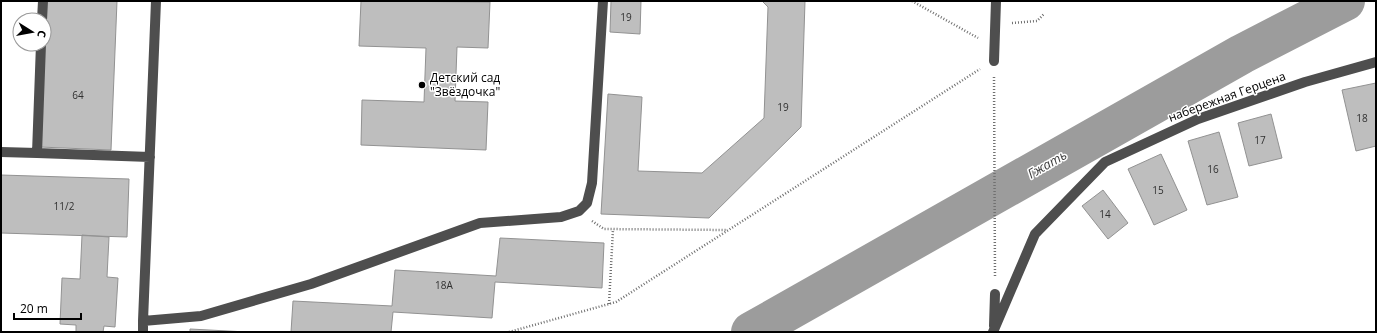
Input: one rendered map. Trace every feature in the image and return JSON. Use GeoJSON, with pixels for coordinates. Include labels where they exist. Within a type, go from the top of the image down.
{"type":"FeatureCollection","features":[{"type":"Feature","properties":{"kind":"street"},"geometry":{"type":"LineString","coordinates":[[42,12],[43,1]]}},
{"type":"Feature","properties":{"kind":"street"},"geometry":{"type":"LineString","coordinates":[[143,332],[156,1]]}},
{"type":"Feature","properties":{"kind":"street"},"geometry":{"type":"LineString","coordinates":[[144,321],[201,316],[311,284],[480,223],[561,217],[579,211],[587,203],[592,183],[602,1]]}},
{"type":"Feature","properties":{"kind":"street"},"geometry":{"type":"LineString","coordinates":[[994,60],[994,24],[996,1]]}},
{"type":"Feature","properties":{"kind":"street"},"geometry":{"type":"LineString","coordinates":[[37,153],[41,52]]}},
{"type":"Feature","properties":{"kind":"street","name":"набережная Герцена"},"geometry":{"type":"LineString","coordinates":[[994,332],[1035,234],[1105,162],[1198,119],[1305,82],[1376,62]]}},
{"type":"Feature","properties":{"kind":"street"},"geometry":{"type":"LineString","coordinates":[[1,152],[150,157]]}},
{"type":"Feature","properties":{"kind":"street"},"geometry":{"type":"LineString","coordinates":[[994,332],[995,294]]}},
{"type":"Feature","properties":{"kind":"path"},"geometry":{"type":"LineString","coordinates":[[912,1],[994,47]]}},
{"type":"Feature","properties":{"kind":"path"},"geometry":{"type":"LineString","coordinates":[[994,24],[1037,21],[1044,14]]}},
{"type":"Feature","properties":{"kind":"path"},"geometry":{"type":"LineString","coordinates":[[509,332],[616,302],[994,60]]}},
{"type":"Feature","properties":{"kind":"path"},"geometry":{"type":"LineString","coordinates":[[994,60],[995,294]]}},
{"type":"Feature","properties":{"kind":"path"},"geometry":{"type":"LineString","coordinates":[[579,211],[604,229],[728,230]]}},
{"type":"Feature","properties":{"kind":"path"},"geometry":{"type":"LineString","coordinates":[[609,304],[613,229]]}},
{"type":"Feature","properties":{"kind":"building"},"geometry":{"type":"Polygon","coordinates":[[[45,1],[117,1],[111,150],[40,147],[43,52],[52,52],[52,12],[45,12],[45,1]]]}},
{"type":"Feature","properties":{"kind":"building"},"geometry":{"type":"Polygon","coordinates":[[[361,1],[490,2],[488,48],[457,47],[455,101],[488,102],[486,150],[361,145],[362,100],[424,102],[426,48],[359,46],[361,1]]]}},
{"type":"Feature","properties":{"kind":"building"},"geometry":{"type":"Polygon","coordinates":[[[611,1],[641,1],[640,34],[610,32],[611,1]]]}},
{"type":"Feature","properties":{"kind":"building"},"geometry":{"type":"Polygon","coordinates":[[[762,1],[805,1],[801,127],[709,218],[601,214],[608,94],[642,97],[638,171],[702,173],[764,118],[768,7],[762,1]]]}},
{"type":"Feature","properties":{"kind":"building"},"geometry":{"type":"Polygon","coordinates":[[[1376,83],[1376,146],[1356,151],[1342,90],[1376,83]]]}},
{"type":"Feature","properties":{"kind":"building"},"geometry":{"type":"Polygon","coordinates":[[[1271,114],[1282,158],[1249,166],[1238,123],[1271,114]]]}},
{"type":"Feature","properties":{"kind":"building"},"geometry":{"type":"Polygon","coordinates":[[[1219,132],[1238,197],[1207,205],[1188,141],[1219,132]]]}},
{"type":"Feature","properties":{"kind":"building"},"geometry":{"type":"Polygon","coordinates":[[[1161,154],[1187,210],[1154,225],[1128,169],[1161,154]]]}},
{"type":"Feature","properties":{"kind":"building"},"geometry":{"type":"Polygon","coordinates":[[[1,175],[129,179],[127,237],[1,233],[1,175]]]}},
{"type":"Feature","properties":{"kind":"building"},"geometry":{"type":"Polygon","coordinates":[[[1103,190],[1128,223],[1108,239],[1082,206],[1103,190]]]}},
{"type":"Feature","properties":{"kind":"building"},"geometry":{"type":"Polygon","coordinates":[[[82,235],[109,237],[107,277],[118,278],[115,327],[104,326],[103,332],[76,332],[76,325],[60,324],[62,278],[80,279],[82,235]]]}},
{"type":"Feature","properties":{"kind":"building"},"geometry":{"type":"Polygon","coordinates":[[[500,238],[604,243],[602,288],[495,282],[492,318],[393,312],[391,332],[291,332],[293,301],[392,306],[395,270],[496,276],[500,238]]]}},
{"type":"Feature","properties":{"kind":"building"},"geometry":{"type":"Polygon","coordinates":[[[190,329],[247,332],[190,332],[190,329]]]}},
{"type":"Feature","properties":{"kind":"waterway","name":"Гжать"},"geometry":{"type":"LineString","coordinates":[[751,332],[1242,54],[1345,1]]}},
{"type":"Feature","properties":{"kind":"place","name":"Детский сад \"Звёздочка\""},"geometry":{"type":"Point","coordinates":[422,85]}}]}
